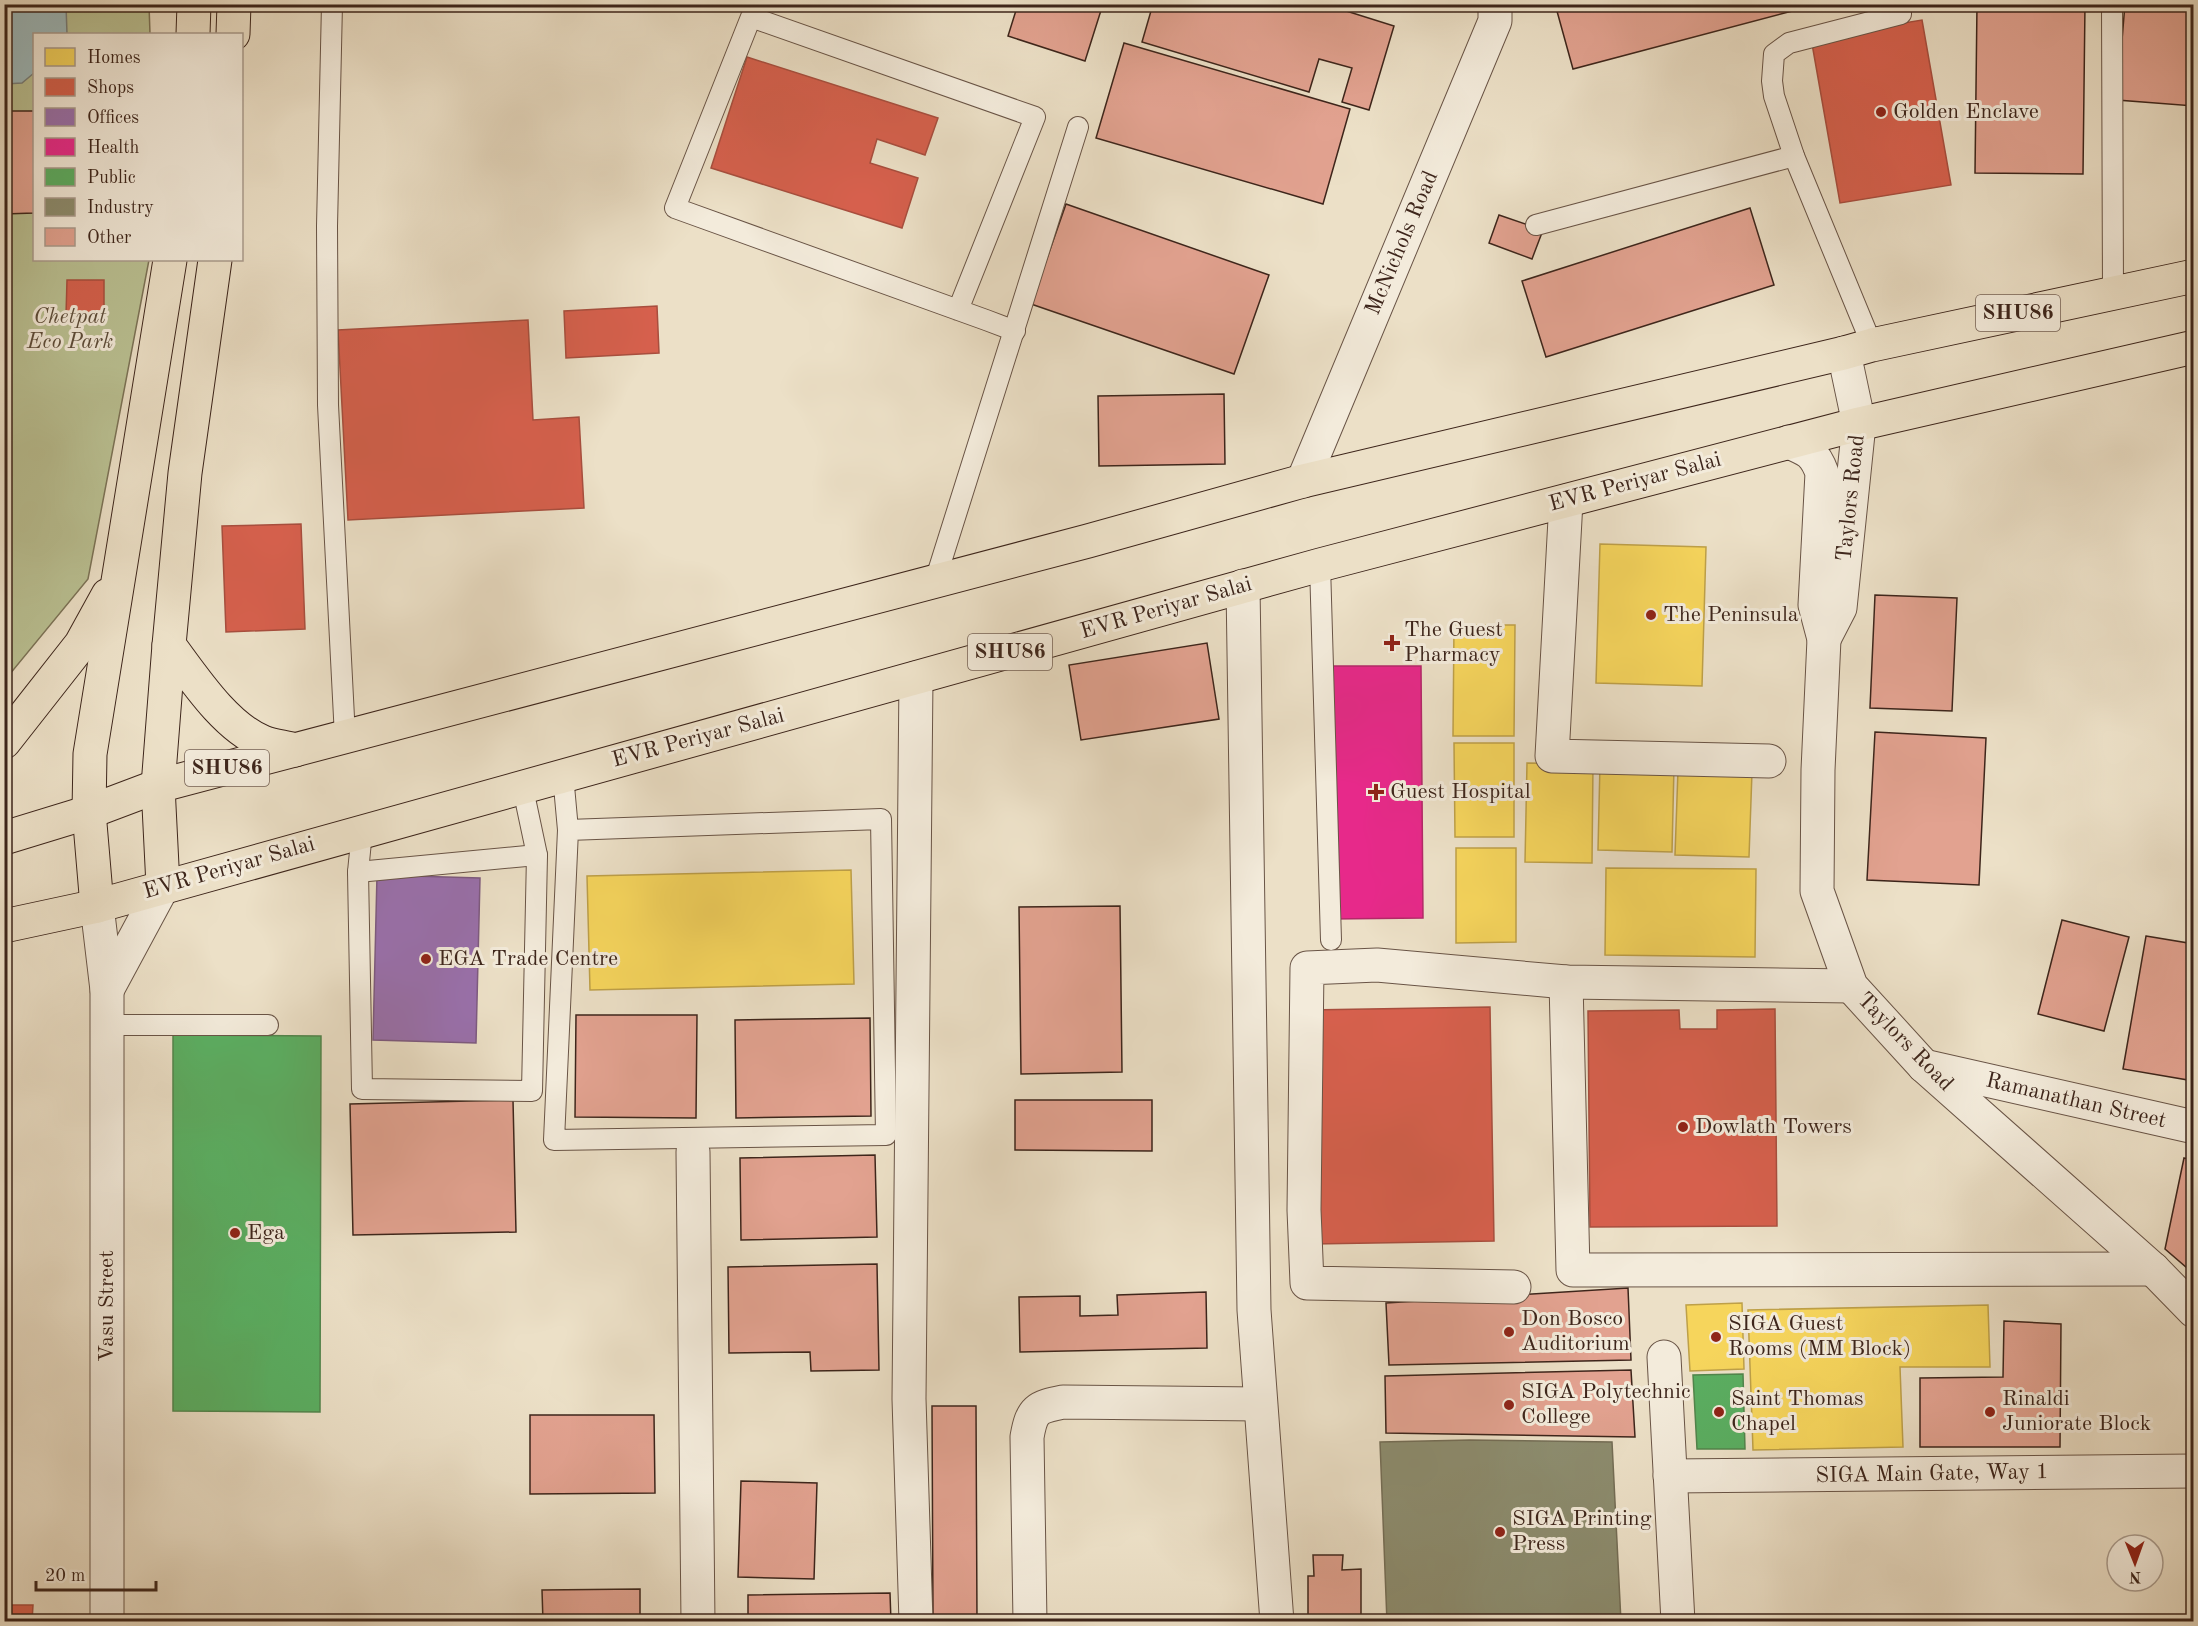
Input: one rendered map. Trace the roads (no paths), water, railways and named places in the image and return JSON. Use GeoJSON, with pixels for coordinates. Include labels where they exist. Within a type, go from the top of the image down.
{"type":"FeatureCollection","features":[{"type":"Feature","properties":{"kind":"main road"},"geometry":{"type":"LineString","coordinates":[[193,33],[194,4]]}},
{"type":"Feature","properties":{"kind":"main road"},"geometry":{"type":"LineString","coordinates":[[233,33],[234,4]]}},
{"type":"Feature","properties":{"kind":"main road"},"geometry":{"type":"LineString","coordinates":[[97,906],[89,812],[90,754],[170,261]]}},
{"type":"Feature","properties":{"kind":"main road"},"geometry":{"type":"LineString","coordinates":[[163,886],[158,786],[169,645],[186,473],[215,261]]}},
{"type":"Feature","properties":{"kind":"main road","name":"SHU86"},"geometry":{"type":"LineString","coordinates":[[4,838],[89,812],[158,786],[1088,541],[1303,481],[1858,349],[2193,276]]}},
{"type":"Feature","properties":{"kind":"main road","name":"EVR Periyar Salai"},"geometry":{"type":"LineString","coordinates":[[4,926],[97,906],[1320,565],[1859,424],[2193,347]]}},
{"type":"Feature","properties":{"kind":"main road"},"geometry":{"type":"LineString","coordinates":[[4,742],[81,644],[119,575]]}},
{"type":"Feature","properties":{"kind":"main road"},"geometry":{"type":"LineString","coordinates":[[169,645],[205,693],[237,726],[262,742],[295,750]]}},
{"type":"Feature","properties":{"kind":"street","name":"McNichols Road"},"geometry":{"type":"LineString","coordinates":[[1303,481],[1495,21],[1495,4]]}},
{"type":"Feature","properties":{"kind":"street","name":"Taylors Road"},"geometry":{"type":"LineString","coordinates":[[1824,639],[1840,608],[1859,424],[1858,349]]}},
{"type":"Feature","properties":{"kind":"street","name":"Taylors Road"},"geometry":{"type":"LineString","coordinates":[[1789,442],[1807,449],[1817,459],[1822,473],[1815,605],[1824,639],[1818,770],[1817,891],[1851,986],[1924,1066],[2153,1269],[2193,1311]]}},
{"type":"Feature","properties":{"kind":"street"},"geometry":{"type":"LineString","coordinates":[[1566,501],[1552,756],[1769,761]]}},
{"type":"Feature","properties":{"kind":"street"},"geometry":{"type":"LineString","coordinates":[[1243,586],[1254,1310],[1276,1622]]}},
{"type":"Feature","properties":{"kind":"street"},"geometry":{"type":"LineString","coordinates":[[916,678],[909,1399],[916,1622]]}},
{"type":"Feature","properties":{"kind":"street","name":"Vasu Street"},"geometry":{"type":"LineString","coordinates":[[107,990],[163,886]]}},
{"type":"Feature","properties":{"kind":"street","name":"Vasu Street"},"geometry":{"type":"LineString","coordinates":[[97,906],[107,990],[106,1622]]}},
{"type":"Feature","properties":{"kind":"street"},"geometry":{"type":"LineString","coordinates":[[1514,1287],[1307,1283],[1304,1210],[1307,968],[1377,965],[1566,982],[1851,986]]}},
{"type":"Feature","properties":{"kind":"street"},"geometry":{"type":"LineString","coordinates":[[1566,982],[1573,1270],[2153,1269]]}},
{"type":"Feature","properties":{"kind":"street","name":"Ramanathan Street"},"geometry":{"type":"LineString","coordinates":[[1924,1066],[2193,1127]]}},
{"type":"Feature","properties":{"kind":"street"},"geometry":{"type":"LineString","coordinates":[[693,1152],[698,1622]]}},
{"type":"Feature","properties":{"kind":"street"},"geometry":{"type":"LineString","coordinates":[[1664,1357],[1678,1622]]}},
{"type":"Feature","properties":{"kind":"street"},"geometry":{"type":"LineString","coordinates":[[1030,1622],[1027,1437],[1033,1415],[1043,1406],[1063,1402],[1260,1404]]}},
{"type":"Feature","properties":{"kind":"street","name":"SIGA Main Gate, Way 1"},"geometry":{"type":"LineString","coordinates":[[1670,1476],[2193,1471]]}},
{"type":"Feature","properties":{"kind":"lane"},"geometry":{"type":"LineString","coordinates":[[332,4],[327,226],[328,405],[345,737]]}},
{"type":"Feature","properties":{"kind":"lane"},"geometry":{"type":"LineString","coordinates":[[2112,4],[2113,292]]}},
{"type":"Feature","properties":{"kind":"lane"},"geometry":{"type":"LineString","coordinates":[[1858,349],[1774,96],[1772,81],[1774,54],[1789,43],[1900,14]]}},
{"type":"Feature","properties":{"kind":"lane"},"geometry":{"type":"LineString","coordinates":[[958,310],[1035,117],[751,17],[675,208],[958,310],[1016,330]]}},
{"type":"Feature","properties":{"kind":"lane"},"geometry":{"type":"LineString","coordinates":[[935,581],[1016,330],[1078,127]]}},
{"type":"Feature","properties":{"kind":"lane"},"geometry":{"type":"LineString","coordinates":[[1536,225],[1794,156]]}},
{"type":"Feature","properties":{"kind":"lane"},"geometry":{"type":"LineString","coordinates":[[1320,565],[1331,940]]}},
{"type":"Feature","properties":{"kind":"lane"},"geometry":{"type":"LineString","coordinates":[[564,775],[568,830],[554,1140],[886,1135],[881,819],[568,830]]}},
{"type":"Feature","properties":{"kind":"lane"},"geometry":{"type":"LineString","coordinates":[[362,831],[358,872],[362,1089],[532,1091],[537,855],[523,789]]}},
{"type":"Feature","properties":{"kind":"lane"},"geometry":{"type":"LineString","coordinates":[[358,872],[537,855]]}},
{"type":"Feature","properties":{"kind":"lane"},"geometry":{"type":"LineString","coordinates":[[107,1025],[268,1025]]}},
{"type":"Feature","properties":{"kind":"water"},"geometry":{"type":"Polygon","coordinates":[[[5,4],[66,5],[67,33],[33,33],[33,74],[22,83],[5,84],[5,4]]]}},
{"type":"Feature","properties":{"kind":"place","name":"Golden Enclave"},"geometry":{"type":"Point","coordinates":[1881,112]}},
{"type":"Feature","properties":{"kind":"place","name":"The Peninsula"},"geometry":{"type":"Point","coordinates":[1651,615]}},
{"type":"Feature","properties":{"kind":"place","name":"The Guest Pharmacy"},"geometry":{"type":"Point","coordinates":[1392,643]}},
{"type":"Feature","properties":{"kind":"place","name":"Guest Hospital"},"geometry":{"type":"Point","coordinates":[1376,792]}},
{"type":"Feature","properties":{"kind":"place","name":"EGA Trade Centre"},"geometry":{"type":"Point","coordinates":[426,959]}},
{"type":"Feature","properties":{"kind":"place","name":"Dowlath Towers"},"geometry":{"type":"Point","coordinates":[1683,1127]}},
{"type":"Feature","properties":{"kind":"place","name":"Ega"},"geometry":{"type":"Point","coordinates":[235,1233]}},
{"type":"Feature","properties":{"kind":"place","name":"Don Bosco Auditorium"},"geometry":{"type":"Point","coordinates":[1509,1332]}},
{"type":"Feature","properties":{"kind":"place","name":"SIGA Guest Rooms (MM Block)"},"geometry":{"type":"Point","coordinates":[1716,1337]}},
{"type":"Feature","properties":{"kind":"place","name":"SIGA Polytechnic College"},"geometry":{"type":"Point","coordinates":[1509,1405]}},
{"type":"Feature","properties":{"kind":"place","name":"Saint Thomas Chapel"},"geometry":{"type":"Point","coordinates":[1719,1412]}},
{"type":"Feature","properties":{"kind":"place","name":"Rinaldi Juniorate Block"},"geometry":{"type":"Point","coordinates":[1990,1412]}},
{"type":"Feature","properties":{"kind":"place","name":"SIGA Printing Press"},"geometry":{"type":"Point","coordinates":[1500,1532]}},
{"type":"Feature","properties":{"kind":"park label","name":"Chetpat Eco Park"},"geometry":{"type":"Point","coordinates":[70,330]}}]}
